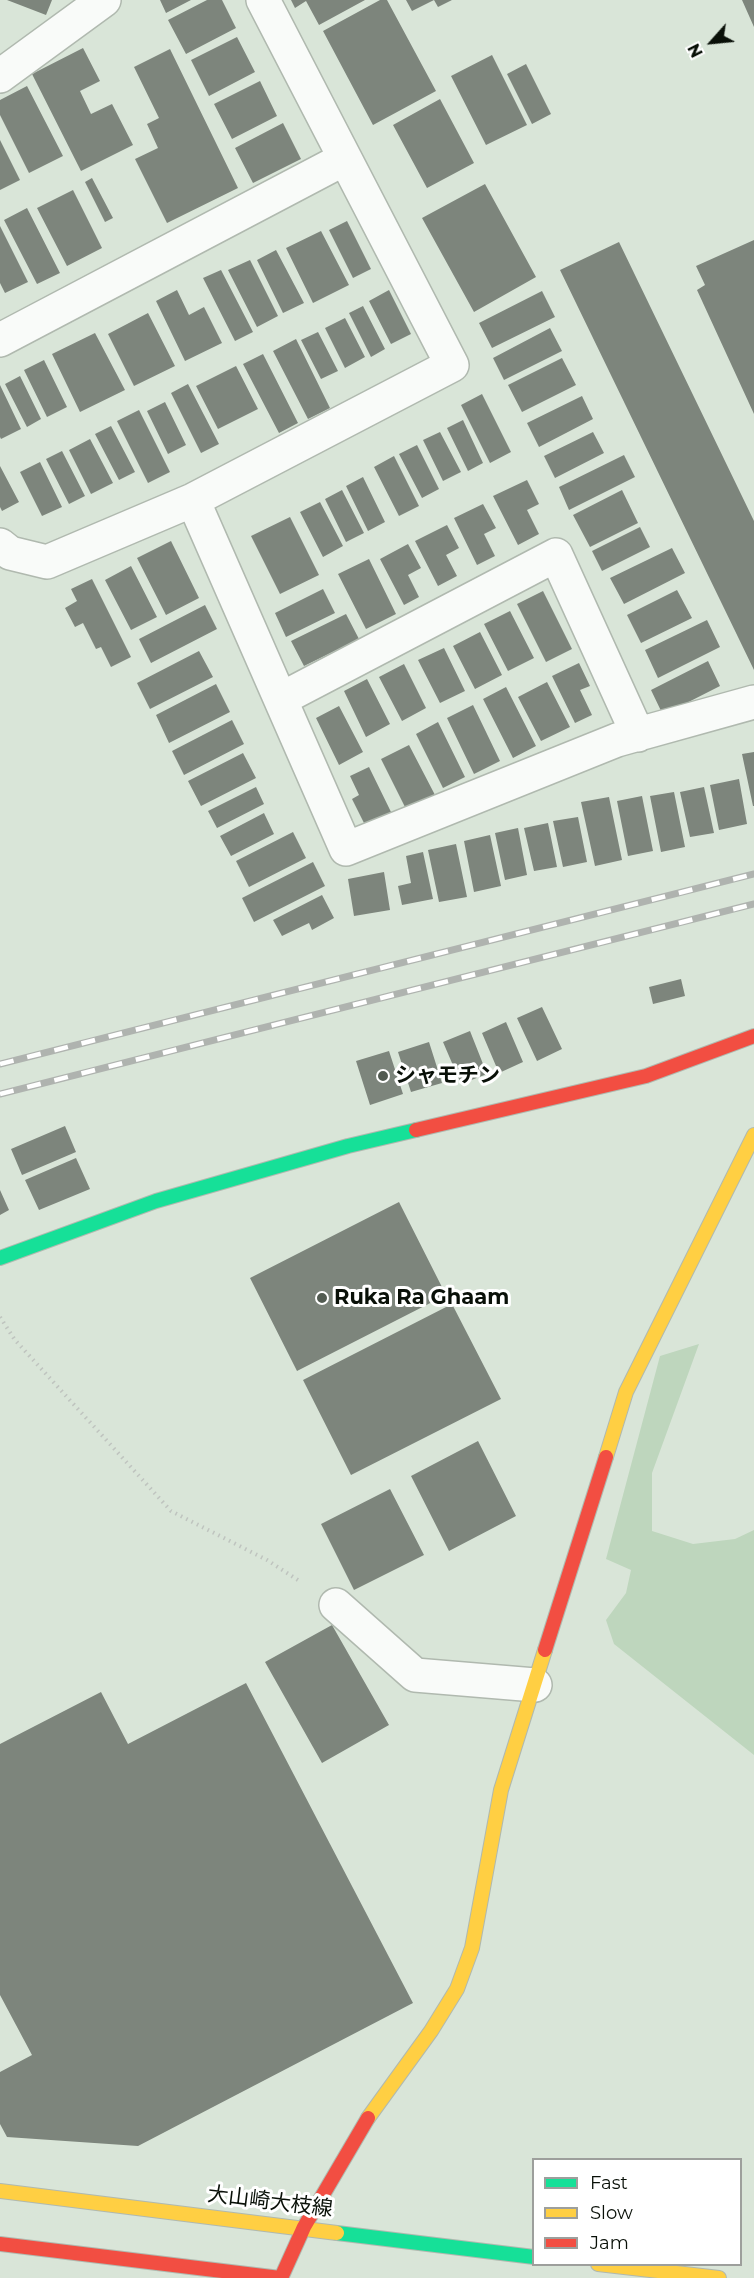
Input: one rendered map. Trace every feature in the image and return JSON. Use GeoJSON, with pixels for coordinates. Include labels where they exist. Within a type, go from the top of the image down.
{"type":"FeatureCollection","features":[{"type":"Feature","properties":{"kind":"street"},"geometry":{"type":"LineString","coordinates":[[0,76],[104,0]]}},
{"type":"Feature","properties":{"kind":"street"},"geometry":{"type":"LineString","coordinates":[[0,545],[10,553],[46,562],[193,500],[452,366],[263,0]]}},
{"type":"Feature","properties":{"kind":"street"},"geometry":{"type":"LineString","coordinates":[[0,340],[344,159]]}},
{"type":"Feature","properties":{"kind":"street"},"geometry":{"type":"LineString","coordinates":[[193,500],[346,849],[617,740],[754,702]]}},
{"type":"Feature","properties":{"kind":"street"},"geometry":{"type":"LineString","coordinates":[[281,699],[556,555],[638,735]]}},
{"type":"Feature","properties":{"kind":"street"},"geometry":{"type":"LineString","coordinates":[[0,1258],[156,1202],[348,1146],[646,1076],[754,1036]]}},
{"type":"Feature","properties":{"kind":"street"},"geometry":{"type":"LineString","coordinates":[[0,2244],[281,2278],[304,2227],[362,2127],[431,2031],[457,1989],[472,1948],[501,1790],[626,1392],[754,1134]]}},
{"type":"Feature","properties":{"kind":"street"},"geometry":{"type":"LineString","coordinates":[[336,1605],[415,1675],[535,1685]]}},
{"type":"Feature","properties":{"kind":"street","name":"大山崎大枝線"},"geometry":{"type":"LineString","coordinates":[[0,2191],[532,2257]]}},
{"type":"Feature","properties":{"kind":"street"},"geometry":{"type":"LineString","coordinates":[[607,2266],[719,2278]]}},
{"type":"Feature","properties":{"kind":"path"},"geometry":{"type":"LineString","coordinates":[[0,1317],[15,1340],[171,1511],[267,1560],[336,1605]]}},
{"type":"Feature","properties":{"kind":"green space"},"geometry":{"type":"Polygon","coordinates":[[[699,1344],[652,1473],[652,1531],[693,1544],[735,1539],[754,1530],[754,1755],[614,1644],[606,1620],[626,1593],[631,1570],[606,1559],[660,1356],[699,1344]]]}},
{"type":"Feature","properties":{"kind":"building"},"geometry":{"type":"Polygon","coordinates":[[[7,0],[52,0],[46,15],[7,0]]]}},
{"type":"Feature","properties":{"kind":"building"},"geometry":{"type":"Polygon","coordinates":[[[160,0],[191,0],[166,13],[160,0]]]}},
{"type":"Feature","properties":{"kind":"building"},"geometry":{"type":"Polygon","coordinates":[[[207,0],[222,0],[236,28],[186,54],[168,20],[207,0]]]}},
{"type":"Feature","properties":{"kind":"building"},"geometry":{"type":"Polygon","coordinates":[[[291,0],[365,0],[319,25],[306,1],[295,8],[291,0]]]}},
{"type":"Feature","properties":{"kind":"building"},"geometry":{"type":"Polygon","coordinates":[[[380,0],[387,0],[436,91],[373,125],[323,31],[380,0]]]}},
{"type":"Feature","properties":{"kind":"building"},"geometry":{"type":"Polygon","coordinates":[[[406,0],[434,0],[412,11],[406,0]]]}},
{"type":"Feature","properties":{"kind":"building"},"geometry":{"type":"Polygon","coordinates":[[[434,0],[452,0],[438,7],[434,0]]]}},
{"type":"Feature","properties":{"kind":"building"},"geometry":{"type":"Polygon","coordinates":[[[742,0],[754,0],[754,27],[742,0]]]}},
{"type":"Feature","properties":{"kind":"building"},"geometry":{"type":"Polygon","coordinates":[[[237,37],[255,72],[209,96],[191,60],[237,37]]]}},
{"type":"Feature","properties":{"kind":"building"},"geometry":{"type":"Polygon","coordinates":[[[83,48],[100,81],[80,91],[91,114],[112,104],[133,145],[81,171],[32,74],[83,48]]]}},
{"type":"Feature","properties":{"kind":"building"},"geometry":{"type":"Polygon","coordinates":[[[170,49],[238,188],[167,223],[135,159],[158,148],[147,124],[159,118],[134,67],[170,49]]]}},
{"type":"Feature","properties":{"kind":"building"},"geometry":{"type":"Polygon","coordinates":[[[492,55],[527,125],[486,145],[451,76],[492,55]]]}},
{"type":"Feature","properties":{"kind":"building"},"geometry":{"type":"Polygon","coordinates":[[[526,64],[551,114],[532,124],[507,74],[526,64]]]}},
{"type":"Feature","properties":{"kind":"building"},"geometry":{"type":"Polygon","coordinates":[[[260,81],[277,116],[232,139],[214,104],[260,81]]]}},
{"type":"Feature","properties":{"kind":"building"},"geometry":{"type":"Polygon","coordinates":[[[27,86],[63,156],[29,173],[0,115],[0,100],[27,86]]]}},
{"type":"Feature","properties":{"kind":"building"},"geometry":{"type":"Polygon","coordinates":[[[440,99],[474,163],[427,188],[393,125],[440,99]]]}},
{"type":"Feature","properties":{"kind":"building"},"geometry":{"type":"Polygon","coordinates":[[[283,123],[301,159],[253,183],[235,148],[283,123]]]}},
{"type":"Feature","properties":{"kind":"building"},"geometry":{"type":"Polygon","coordinates":[[[0,140],[20,180],[0,190],[0,140]]]}},
{"type":"Feature","properties":{"kind":"building"},"geometry":{"type":"Polygon","coordinates":[[[92,178],[113,218],[105,222],[85,182],[92,178]]]}},
{"type":"Feature","properties":{"kind":"building"},"geometry":{"type":"Polygon","coordinates":[[[485,184],[536,277],[474,312],[422,218],[485,184]]]}},
{"type":"Feature","properties":{"kind":"building"},"geometry":{"type":"Polygon","coordinates":[[[73,190],[102,248],[67,266],[37,208],[73,190]]]}},
{"type":"Feature","properties":{"kind":"building"},"geometry":{"type":"Polygon","coordinates":[[[27,208],[60,273],[37,284],[4,220],[27,208]]]}},
{"type":"Feature","properties":{"kind":"building"},"geometry":{"type":"Polygon","coordinates":[[[347,221],[371,269],[353,278],[329,230],[347,221]]]}},
{"type":"Feature","properties":{"kind":"building"},"geometry":{"type":"Polygon","coordinates":[[[0,226],[28,282],[5,293],[0,283],[0,226]]]}},
{"type":"Feature","properties":{"kind":"building"},"geometry":{"type":"Polygon","coordinates":[[[321,231],[349,285],[313,303],[286,248],[321,231]]]}},
{"type":"Feature","properties":{"kind":"building"},"geometry":{"type":"Polygon","coordinates":[[[754,240],[754,414],[697,290],[705,285],[696,266],[754,240]]]}},
{"type":"Feature","properties":{"kind":"building"},"geometry":{"type":"Polygon","coordinates":[[[619,242],[754,521],[754,670],[560,270],[619,242]]]}},
{"type":"Feature","properties":{"kind":"building"},"geometry":{"type":"Polygon","coordinates":[[[276,250],[304,303],[283,313],[257,260],[276,250]]]}},
{"type":"Feature","properties":{"kind":"building"},"geometry":{"type":"Polygon","coordinates":[[[250,260],[278,316],[257,327],[228,270],[250,260]]]}},
{"type":"Feature","properties":{"kind":"building"},"geometry":{"type":"Polygon","coordinates":[[[221,270],[253,332],[235,341],[203,278],[221,270]]]}},
{"type":"Feature","properties":{"kind":"building"},"geometry":{"type":"Polygon","coordinates":[[[177,290],[189,315],[204,307],[222,343],[185,361],[156,301],[177,290]]]}},
{"type":"Feature","properties":{"kind":"building"},"geometry":{"type":"Polygon","coordinates":[[[389,290],[411,334],[391,344],[369,301],[389,290]]]}},
{"type":"Feature","properties":{"kind":"building"},"geometry":{"type":"Polygon","coordinates":[[[542,291],[555,317],[492,348],[479,323],[542,291]]]}},
{"type":"Feature","properties":{"kind":"building"},"geometry":{"type":"Polygon","coordinates":[[[363,306],[385,349],[371,357],[349,313],[363,306]]]}},
{"type":"Feature","properties":{"kind":"building"},"geometry":{"type":"Polygon","coordinates":[[[148,313],[175,366],[134,386],[108,334],[148,313]]]}},
{"type":"Feature","properties":{"kind":"building"},"geometry":{"type":"Polygon","coordinates":[[[345,318],[365,357],[345,368],[325,328],[345,318]]]}},
{"type":"Feature","properties":{"kind":"building"},"geometry":{"type":"Polygon","coordinates":[[[550,328],[562,351],[504,380],[493,358],[550,328]]]}},
{"type":"Feature","properties":{"kind":"building"},"geometry":{"type":"Polygon","coordinates":[[[318,332],[338,371],[321,379],[301,340],[318,332]]]}},
{"type":"Feature","properties":{"kind":"building"},"geometry":{"type":"Polygon","coordinates":[[[95,333],[125,390],[80,412],[52,354],[95,333]]]}},
{"type":"Feature","properties":{"kind":"building"},"geometry":{"type":"Polygon","coordinates":[[[296,339],[330,408],[308,419],[273,351],[296,339]]]}},
{"type":"Feature","properties":{"kind":"building"},"geometry":{"type":"Polygon","coordinates":[[[263,354],[298,423],[279,433],[243,364],[263,354]]]}},
{"type":"Feature","properties":{"kind":"building"},"geometry":{"type":"Polygon","coordinates":[[[562,358],[576,385],[522,412],[508,385],[562,358]]]}},
{"type":"Feature","properties":{"kind":"building"},"geometry":{"type":"Polygon","coordinates":[[[44,360],[67,407],[47,417],[24,370],[44,360]]]}},
{"type":"Feature","properties":{"kind":"building"},"geometry":{"type":"Polygon","coordinates":[[[236,366],[258,409],[218,429],[196,386],[236,366]]]}},
{"type":"Feature","properties":{"kind":"building"},"geometry":{"type":"Polygon","coordinates":[[[20,376],[41,419],[27,427],[5,384],[20,376]]]}},
{"type":"Feature","properties":{"kind":"building"},"geometry":{"type":"Polygon","coordinates":[[[188,384],[219,444],[201,453],[171,393],[188,384]]]}},
{"type":"Feature","properties":{"kind":"building"},"geometry":{"type":"Polygon","coordinates":[[[0,385],[21,429],[1,439],[0,437],[0,385]]]}},
{"type":"Feature","properties":{"kind":"building"},"geometry":{"type":"Polygon","coordinates":[[[482,394],[511,452],[490,463],[461,405],[482,394]]]}},
{"type":"Feature","properties":{"kind":"building"},"geometry":{"type":"Polygon","coordinates":[[[582,396],[593,419],[539,447],[527,423],[582,396]]]}},
{"type":"Feature","properties":{"kind":"building"},"geometry":{"type":"Polygon","coordinates":[[[165,402],[186,445],[168,454],[147,411],[165,402]]]}},
{"type":"Feature","properties":{"kind":"building"},"geometry":{"type":"Polygon","coordinates":[[[139,410],[170,472],[148,483],[117,421],[139,410]]]}},
{"type":"Feature","properties":{"kind":"building"},"geometry":{"type":"Polygon","coordinates":[[[463,420],[483,463],[468,471],[447,428],[463,420]]]}},
{"type":"Feature","properties":{"kind":"building"},"geometry":{"type":"Polygon","coordinates":[[[111,426],[135,472],[119,480],[95,434],[111,426]]]}},
{"type":"Feature","properties":{"kind":"building"},"geometry":{"type":"Polygon","coordinates":[[[440,432],[461,472],[443,481],[423,440],[440,432]]]}},
{"type":"Feature","properties":{"kind":"building"},"geometry":{"type":"Polygon","coordinates":[[[593,432],[604,453],[555,478],[544,456],[593,432]]]}},
{"type":"Feature","properties":{"kind":"building"},"geometry":{"type":"Polygon","coordinates":[[[90,439],[113,483],[91,494],[69,450],[90,439]]]}},
{"type":"Feature","properties":{"kind":"building"},"geometry":{"type":"Polygon","coordinates":[[[417,445],[439,489],[422,498],[399,454],[417,445]]]}},
{"type":"Feature","properties":{"kind":"building"},"geometry":{"type":"Polygon","coordinates":[[[62,451],[85,496],[69,504],[46,459],[62,451]]]}},
{"type":"Feature","properties":{"kind":"building"},"geometry":{"type":"Polygon","coordinates":[[[624,455],[635,477],[569,510],[559,487],[624,455]]]}},
{"type":"Feature","properties":{"kind":"building"},"geometry":{"type":"Polygon","coordinates":[[[394,456],[419,506],[399,516],[374,467],[394,456]]]}},
{"type":"Feature","properties":{"kind":"building"},"geometry":{"type":"Polygon","coordinates":[[[40,462],[62,507],[42,516],[20,472],[40,462]]]}},
{"type":"Feature","properties":{"kind":"building"},"geometry":{"type":"Polygon","coordinates":[[[0,466],[19,502],[2,511],[0,507],[0,466]]]}},
{"type":"Feature","properties":{"kind":"building"},"geometry":{"type":"Polygon","coordinates":[[[363,477],[385,522],[368,531],[346,486],[363,477]]]}},
{"type":"Feature","properties":{"kind":"building"},"geometry":{"type":"Polygon","coordinates":[[[527,480],[539,504],[527,510],[539,534],[518,545],[493,496],[527,480]]]}},
{"type":"Feature","properties":{"kind":"building"},"geometry":{"type":"Polygon","coordinates":[[[342,490],[364,533],[346,542],[325,499],[342,490]]]}},
{"type":"Feature","properties":{"kind":"building"},"geometry":{"type":"Polygon","coordinates":[[[622,490],[638,523],[590,547],[573,515],[622,490]]]}},
{"type":"Feature","properties":{"kind":"building"},"geometry":{"type":"Polygon","coordinates":[[[320,502],[343,546],[323,557],[300,512],[320,502]]]}},
{"type":"Feature","properties":{"kind":"building"},"geometry":{"type":"Polygon","coordinates":[[[483,504],[496,528],[484,534],[495,556],[477,565],[454,518],[483,504]]]}},
{"type":"Feature","properties":{"kind":"building"},"geometry":{"type":"Polygon","coordinates":[[[290,517],[319,575],[280,594],[251,536],[290,517]]]}},
{"type":"Feature","properties":{"kind":"building"},"geometry":{"type":"Polygon","coordinates":[[[447,525],[459,548],[446,555],[457,576],[438,586],[415,541],[447,525]]]}},
{"type":"Feature","properties":{"kind":"building"},"geometry":{"type":"Polygon","coordinates":[[[640,527],[650,547],[602,571],[592,551],[640,527]]]}},
{"type":"Feature","properties":{"kind":"building"},"geometry":{"type":"Polygon","coordinates":[[[171,541],[199,598],[166,615],[137,558],[171,541]]]}},
{"type":"Feature","properties":{"kind":"building"},"geometry":{"type":"Polygon","coordinates":[[[408,544],[421,568],[408,575],[419,597],[404,605],[380,559],[408,544]]]}},
{"type":"Feature","properties":{"kind":"building"},"geometry":{"type":"Polygon","coordinates":[[[672,548],[685,573],[624,604],[610,578],[672,548]]]}},
{"type":"Feature","properties":{"kind":"building"},"geometry":{"type":"Polygon","coordinates":[[[369,559],[396,614],[366,629],[338,574],[369,559]]]}},
{"type":"Feature","properties":{"kind":"building"},"geometry":{"type":"Polygon","coordinates":[[[131,566],[157,617],[131,630],[105,580],[131,566]]]}},
{"type":"Feature","properties":{"kind":"building"},"geometry":{"type":"Polygon","coordinates":[[[92,579],[131,657],[111,667],[101,647],[96,649],[83,623],[75,627],[65,608],[77,601],[71,589],[92,579]]]}},
{"type":"Feature","properties":{"kind":"building"},"geometry":{"type":"Polygon","coordinates":[[[323,589],[335,613],[286,637],[275,613],[323,589]]]}},
{"type":"Feature","properties":{"kind":"building"},"geometry":{"type":"Polygon","coordinates":[[[677,590],[692,618],[641,643],[627,615],[677,590]]]}},
{"type":"Feature","properties":{"kind":"building"},"geometry":{"type":"Polygon","coordinates":[[[543,591],[572,649],[546,662],[517,604],[543,591]]]}},
{"type":"Feature","properties":{"kind":"building"},"geometry":{"type":"Polygon","coordinates":[[[205,605],[217,629],[151,663],[139,639],[205,605]]]}},
{"type":"Feature","properties":{"kind":"building"},"geometry":{"type":"Polygon","coordinates":[[[510,611],[534,658],[508,671],[484,624],[510,611]]]}},
{"type":"Feature","properties":{"kind":"building"},"geometry":{"type":"Polygon","coordinates":[[[346,614],[359,639],[304,666],[291,641],[346,614]]]}},
{"type":"Feature","properties":{"kind":"building"},"geometry":{"type":"Polygon","coordinates":[[[707,620],[720,647],[658,678],[645,650],[707,620]]]}},
{"type":"Feature","properties":{"kind":"building"},"geometry":{"type":"Polygon","coordinates":[[[480,632],[502,675],[475,689],[453,646],[480,632]]]}},
{"type":"Feature","properties":{"kind":"building"},"geometry":{"type":"Polygon","coordinates":[[[444,648],[465,691],[440,703],[418,660],[444,648]]]}},
{"type":"Feature","properties":{"kind":"building"},"geometry":{"type":"Polygon","coordinates":[[[199,651],[213,677],[150,709],[137,683],[199,651]]]}},
{"type":"Feature","properties":{"kind":"building"},"geometry":{"type":"Polygon","coordinates":[[[708,661],[720,686],[663,715],[651,690],[708,661]]]}},
{"type":"Feature","properties":{"kind":"building"},"geometry":{"type":"Polygon","coordinates":[[[579,663],[590,686],[580,690],[592,715],[575,723],[552,676],[579,663]]]}},
{"type":"Feature","properties":{"kind":"building"},"geometry":{"type":"Polygon","coordinates":[[[404,664],[426,708],[402,721],[379,677],[404,664]]]}},
{"type":"Feature","properties":{"kind":"building"},"geometry":{"type":"Polygon","coordinates":[[[367,679],[390,724],[366,737],[344,691],[367,679]]]}},
{"type":"Feature","properties":{"kind":"building"},"geometry":{"type":"Polygon","coordinates":[[[547,682],[570,727],[541,741],[518,697],[547,682]]]}},
{"type":"Feature","properties":{"kind":"building"},"geometry":{"type":"Polygon","coordinates":[[[216,684],[230,712],[169,743],[156,715],[216,684]]]}},
{"type":"Feature","properties":{"kind":"building"},"geometry":{"type":"Polygon","coordinates":[[[506,687],[536,746],[513,758],[483,699],[506,687]]]}},
{"type":"Feature","properties":{"kind":"building"},"geometry":{"type":"Polygon","coordinates":[[[473,705],[500,761],[474,774],[447,718],[473,705]]]}},
{"type":"Feature","properties":{"kind":"building"},"geometry":{"type":"Polygon","coordinates":[[[339,706],[363,752],[339,765],[316,718],[339,706]]]}},
{"type":"Feature","properties":{"kind":"building"},"geometry":{"type":"Polygon","coordinates":[[[232,720],[244,744],[184,775],[172,751],[232,720]]]}},
{"type":"Feature","properties":{"kind":"building"},"geometry":{"type":"Polygon","coordinates":[[[438,722],[465,777],[443,788],[416,734],[438,722]]]}},
{"type":"Feature","properties":{"kind":"building"},"geometry":{"type":"Polygon","coordinates":[[[409,745],[435,795],[406,809],[381,759],[409,745]]]}},
{"type":"Feature","properties":{"kind":"building"},"geometry":{"type":"Polygon","coordinates":[[[754,752],[754,806],[753,806],[742,754],[754,752]]]}},
{"type":"Feature","properties":{"kind":"building"},"geometry":{"type":"Polygon","coordinates":[[[243,753],[256,778],[201,806],[188,781],[243,753]]]}},
{"type":"Feature","properties":{"kind":"building"},"geometry":{"type":"Polygon","coordinates":[[[369,767],[392,814],[366,827],[352,799],[359,795],[350,776],[369,767]]]}},
{"type":"Feature","properties":{"kind":"building"},"geometry":{"type":"Polygon","coordinates":[[[739,779],[747,824],[719,830],[710,785],[739,779]]]}},
{"type":"Feature","properties":{"kind":"building"},"geometry":{"type":"Polygon","coordinates":[[[256,787],[264,804],[217,828],[208,811],[256,787]]]}},
{"type":"Feature","properties":{"kind":"building"},"geometry":{"type":"Polygon","coordinates":[[[704,787],[714,833],[690,837],[680,792],[704,787]]]}},
{"type":"Feature","properties":{"kind":"building"},"geometry":{"type":"Polygon","coordinates":[[[674,792],[685,847],[661,852],[650,796],[674,792]]]}},
{"type":"Feature","properties":{"kind":"building"},"geometry":{"type":"Polygon","coordinates":[[[642,796],[653,851],[628,856],[617,801],[642,796]]]}},
{"type":"Feature","properties":{"kind":"building"},"geometry":{"type":"Polygon","coordinates":[[[609,797],[622,860],[595,866],[581,802],[609,797]]]}},
{"type":"Feature","properties":{"kind":"building"},"geometry":{"type":"Polygon","coordinates":[[[264,813],[274,834],[231,856],[220,836],[264,813]]]}},
{"type":"Feature","properties":{"kind":"building"},"geometry":{"type":"Polygon","coordinates":[[[578,817],[587,862],[563,867],[553,821],[578,817]]]}},
{"type":"Feature","properties":{"kind":"building"},"geometry":{"type":"Polygon","coordinates":[[[548,823],[557,867],[534,871],[524,828],[548,823]]]}},
{"type":"Feature","properties":{"kind":"building"},"geometry":{"type":"Polygon","coordinates":[[[518,828],[527,875],[505,880],[495,833],[518,828]]]}},
{"type":"Feature","properties":{"kind":"building"},"geometry":{"type":"Polygon","coordinates":[[[293,832],[306,858],[249,887],[236,861],[293,832]]]}},
{"type":"Feature","properties":{"kind":"building"},"geometry":{"type":"Polygon","coordinates":[[[490,835],[501,886],[474,892],[464,841],[490,835]]]}},
{"type":"Feature","properties":{"kind":"building"},"geometry":{"type":"Polygon","coordinates":[[[456,844],[467,897],[439,902],[428,850],[456,844]]]}},
{"type":"Feature","properties":{"kind":"building"},"geometry":{"type":"Polygon","coordinates":[[[423,852],[433,899],[402,905],[398,886],[411,883],[406,856],[423,852]]]}},
{"type":"Feature","properties":{"kind":"building"},"geometry":{"type":"Polygon","coordinates":[[[313,862],[325,886],[254,922],[242,898],[313,862]]]}},
{"type":"Feature","properties":{"kind":"building"},"geometry":{"type":"Polygon","coordinates":[[[384,872],[390,910],[354,916],[348,879],[384,872]]]}},
{"type":"Feature","properties":{"kind":"building"},"geometry":{"type":"Polygon","coordinates":[[[322,895],[334,918],[312,930],[309,923],[282,936],[273,920],[322,895]]]}},
{"type":"Feature","properties":{"kind":"building"},"geometry":{"type":"Polygon","coordinates":[[[681,979],[685,996],[653,1004],[649,987],[681,979]]]}},
{"type":"Feature","properties":{"kind":"building"},"geometry":{"type":"Polygon","coordinates":[[[542,1007],[562,1049],[537,1061],[517,1018],[542,1007]]]}},
{"type":"Feature","properties":{"kind":"building"},"geometry":{"type":"Polygon","coordinates":[[[506,1022],[523,1062],[499,1073],[482,1033],[506,1022]]]}},
{"type":"Feature","properties":{"kind":"building"},"geometry":{"type":"Polygon","coordinates":[[[470,1031],[487,1074],[461,1084],[443,1042],[470,1031]]]}},
{"type":"Feature","properties":{"kind":"building"},"geometry":{"type":"Polygon","coordinates":[[[429,1042],[442,1083],[411,1092],[398,1052],[429,1042]]]}},
{"type":"Feature","properties":{"kind":"building"},"geometry":{"type":"Polygon","coordinates":[[[389,1051],[403,1094],[370,1105],[356,1061],[389,1051]]]}},
{"type":"Feature","properties":{"kind":"building"},"geometry":{"type":"Polygon","coordinates":[[[65,1126],[76,1152],[22,1175],[11,1149],[65,1126]]]}},
{"type":"Feature","properties":{"kind":"building"},"geometry":{"type":"Polygon","coordinates":[[[76,1158],[90,1189],[39,1210],[25,1180],[76,1158]]]}},
{"type":"Feature","properties":{"kind":"building"},"geometry":{"type":"Polygon","coordinates":[[[0,1190],[9,1210],[0,1215],[0,1190]]]}},
{"type":"Feature","properties":{"kind":"building"},"geometry":{"type":"Polygon","coordinates":[[[399,1202],[446,1295],[297,1371],[250,1278],[399,1202]]]}},
{"type":"Feature","properties":{"kind":"building"},"geometry":{"type":"Polygon","coordinates":[[[452,1304],[501,1399],[351,1475],[303,1380],[452,1304]]]}},
{"type":"Feature","properties":{"kind":"building"},"geometry":{"type":"Polygon","coordinates":[[[478,1441],[516,1516],[449,1551],[411,1476],[478,1441]]]}},
{"type":"Feature","properties":{"kind":"building"},"geometry":{"type":"Polygon","coordinates":[[[390,1489],[424,1555],[354,1590],[321,1524],[390,1489]]]}},
{"type":"Feature","properties":{"kind":"building"},"geometry":{"type":"Polygon","coordinates":[[[332,1625],[389,1725],[322,1763],[265,1662],[332,1625]]]}},
{"type":"Feature","properties":{"kind":"building"},"geometry":{"type":"Polygon","coordinates":[[[246,1683],[413,2003],[138,2146],[7,2137],[0,2124],[0,2072],[32,2055],[0,1995],[0,1744],[101,1692],[128,1744],[246,1683]]]}},
{"type":"Feature","properties":{"kind":"railway"},"geometry":{"type":"LineString","coordinates":[[0,1064],[754,874]]}},
{"type":"Feature","properties":{"kind":"railway"},"geometry":{"type":"LineString","coordinates":[[0,1094],[754,904]]}},
{"type":"Feature","properties":{"kind":"traffic: fast"},"geometry":{"type":"LineString","coordinates":[[0,1258],[156,1201],[348,1146],[416,1130]]}},
{"type":"Feature","properties":{"kind":"traffic: fast"},"geometry":{"type":"LineString","coordinates":[[337,2233],[532,2257]]}},
{"type":"Feature","properties":{"kind":"traffic: slow"},"geometry":{"type":"LineString","coordinates":[[606,1457],[626,1392],[754,1135]]}},
{"type":"Feature","properties":{"kind":"traffic: slow"},"geometry":{"type":"LineString","coordinates":[[368,2118],[431,2031],[457,1989],[472,1948],[501,1790],[545,1650]]}},
{"type":"Feature","properties":{"kind":"traffic: slow"},"geometry":{"type":"LineString","coordinates":[[0,2191],[337,2233]]}},
{"type":"Feature","properties":{"kind":"traffic: slow"},"geometry":{"type":"LineString","coordinates":[[615,2266],[719,2278]]}},
{"type":"Feature","properties":{"kind":"traffic: jam"},"geometry":{"type":"LineString","coordinates":[[416,1130],[646,1076],[754,1036]]}},
{"type":"Feature","properties":{"kind":"traffic: jam"},"geometry":{"type":"LineString","coordinates":[[545,1650],[606,1457]]}},
{"type":"Feature","properties":{"kind":"traffic: jam"},"geometry":{"type":"LineString","coordinates":[[281,2278],[304,2227],[368,2118]]}},
{"type":"Feature","properties":{"kind":"traffic: jam"},"geometry":{"type":"LineString","coordinates":[[0,2244],[280,2278]]}},
{"type":"Feature","properties":{"kind":"place","name":"シャモチン"},"geometry":{"type":"Point","coordinates":[383,1076]}},
{"type":"Feature","properties":{"kind":"place","name":"Ruka Ra Ghaam"},"geometry":{"type":"Point","coordinates":[322,1298]}}]}
